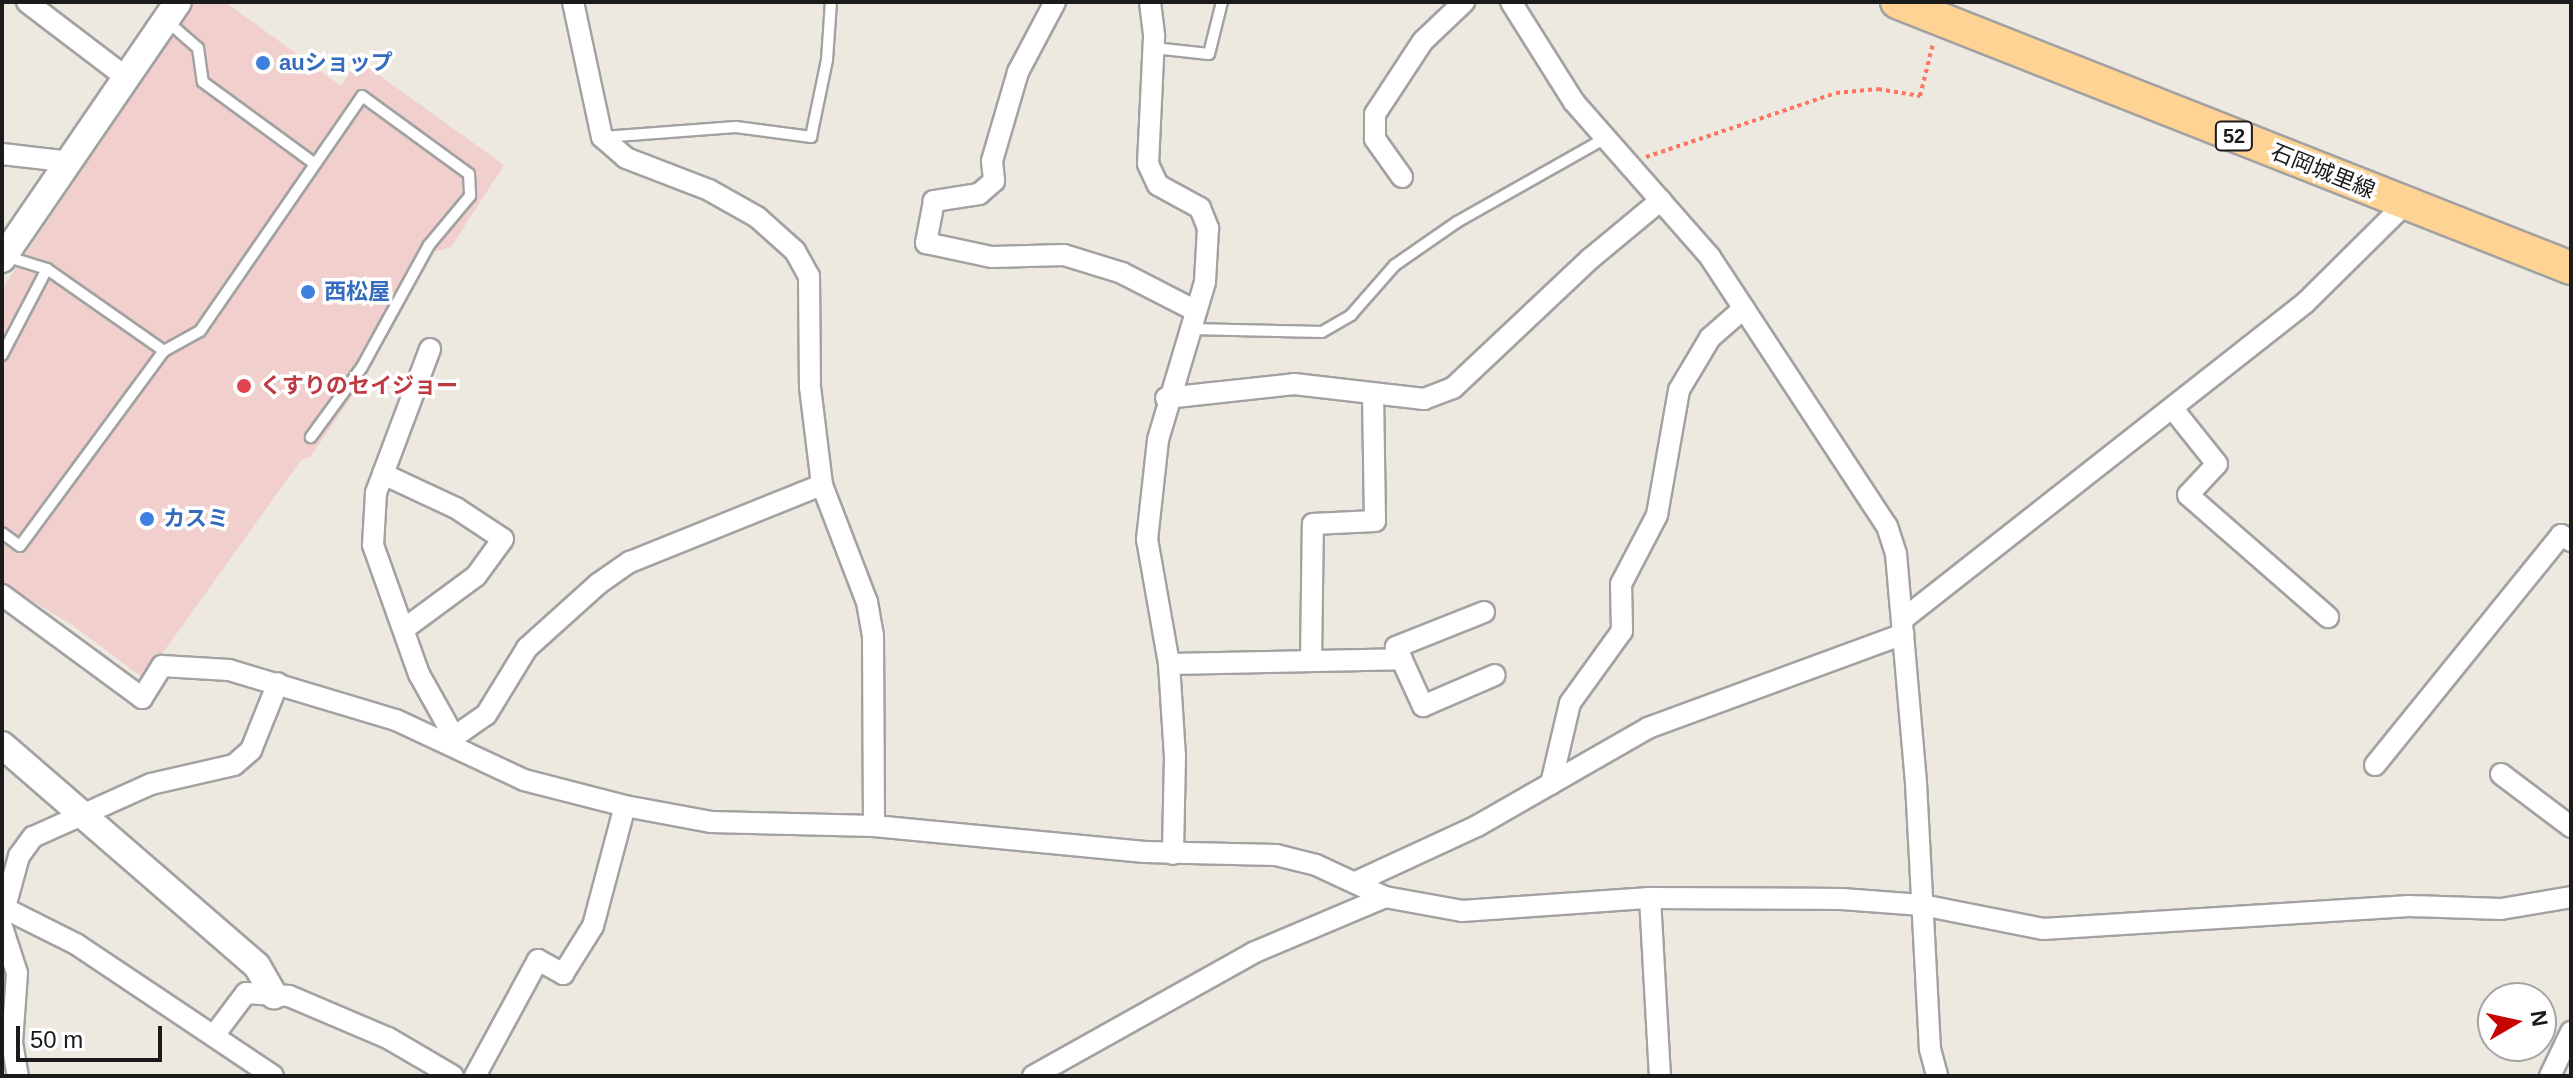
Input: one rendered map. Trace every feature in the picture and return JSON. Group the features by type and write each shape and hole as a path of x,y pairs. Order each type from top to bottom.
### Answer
{"main road":[{"name":"石岡城里線","path":"1897,2 2571,268"}],"street":[{"path":"27,2 128,79"},
{"path":"573,2 602,137 626,158 709,190 757,217 795,251 809,276 810,387 822,485 867,602 873,635 874,826"},
{"path":"1055,2 1018,72 992,161 994,181 979,194 934,201 926,243 992,257 1064,255 1122,273 1193,320"},
{"path":"1150,2 1154,48 1148,164 1158,185 1200,208 1208,228 1205,282 1166,398 1147,549 1169,664 1175,756 1173,854"},
{"path":"1402,177 1375,139 1375,114 1423,41 1464,2"},
{"path":"1511,2 1551,71 1710,257 1887,526 1896,554 1930,1049 1937,1076"},
{"path":"3,257 172,11"},
{"path":"2,154 47,155 71,162"},
{"path":"1166,398 1294,384 1424,399 1453,388 1590,259 1661,200"},
{"path":"1356,882 1477,826 1648,728 1902,627 2305,303 2405,204"},
{"path":"1551,784 1570,703 1622,631 1621,584 1657,515 1679,390 1710,338 1744,308"},
{"path":"430,349 376,493 373,545 419,674 452,740"},
{"path":"1311,660 1313,524 1375,521 1373,395"},
{"path":"2173,409 2217,464 2188,495 2328,617"},
{"path":"383,474 456,508 503,539 476,576 404,629"},
{"path":"452,740 486,715 527,648 598,584 630,562 822,485"},
{"path":"2375,765 2561,535 2571,541"},
{"path":"2,595 142,698 162,666 207,667 278,683 396,720 452,740 524,780 625,806 711,822 874,826 1173,854 1276,855 1356,882 1385,897 1462,911 1650,898 1922,905 2043,929 2409,906 2501,909 2571,897"},
{"path":"1484,612 1396,647 1423,706 1495,675"},
{"path":"1169,664 1402,659"},
{"path":"18,1076 12,1043 17,973 3,914 19,856 33,837 151,784 234,765 251,750 278,683"},
{"path":"2,745 257,966 274,996"},
{"path":"2501,774 2571,827"},
{"path":"475,1076 538,960 563,974 593,926 625,806"},
{"path":"1033,1076 1255,952 1385,897"},
{"path":"1650,898 1660,1076"},
{"path":"3,914 76,944 215,1034 273,1076"},
{"path":"215,1034 246,993 274,996 324,1009 453,1076"},
{"path":"2550,1076 2571,1032"}],"lane":[{"path":"602,137 736,127 811,137 827,60 831,2"},
{"path":"1154,48 1209,54 1222,2"},
{"path":"172,11 198,48 203,82 315,164"},
{"path":"2,533 20,546 164,351 200,331 362,96 469,174 470,196 429,245 362,367 311,437"},
{"path":"1193,320 1322,332 1351,315 1395,265 1457,222 1607,137"},
{"path":"3,257 47,269 164,351"},
{"path":"2,355 47,269"}],"path":[{"path":"1629,163 1836,93 1878,89 1920,96 1940,19"}],"shaded area":[{"path":"194,2 225,2 341,86 358,60 504,165 451,247 434,252 366,376 310,457 301,460 144,679 74,626 2,583 2,289"}],"place":[{"name":"auショップ","path":"263,63"},
{"name":"西松屋","path":"308,292"},
{"name":"くすりのセイジョー","path":"244,386"},
{"name":"カスミ","path":"147,519"}]}
